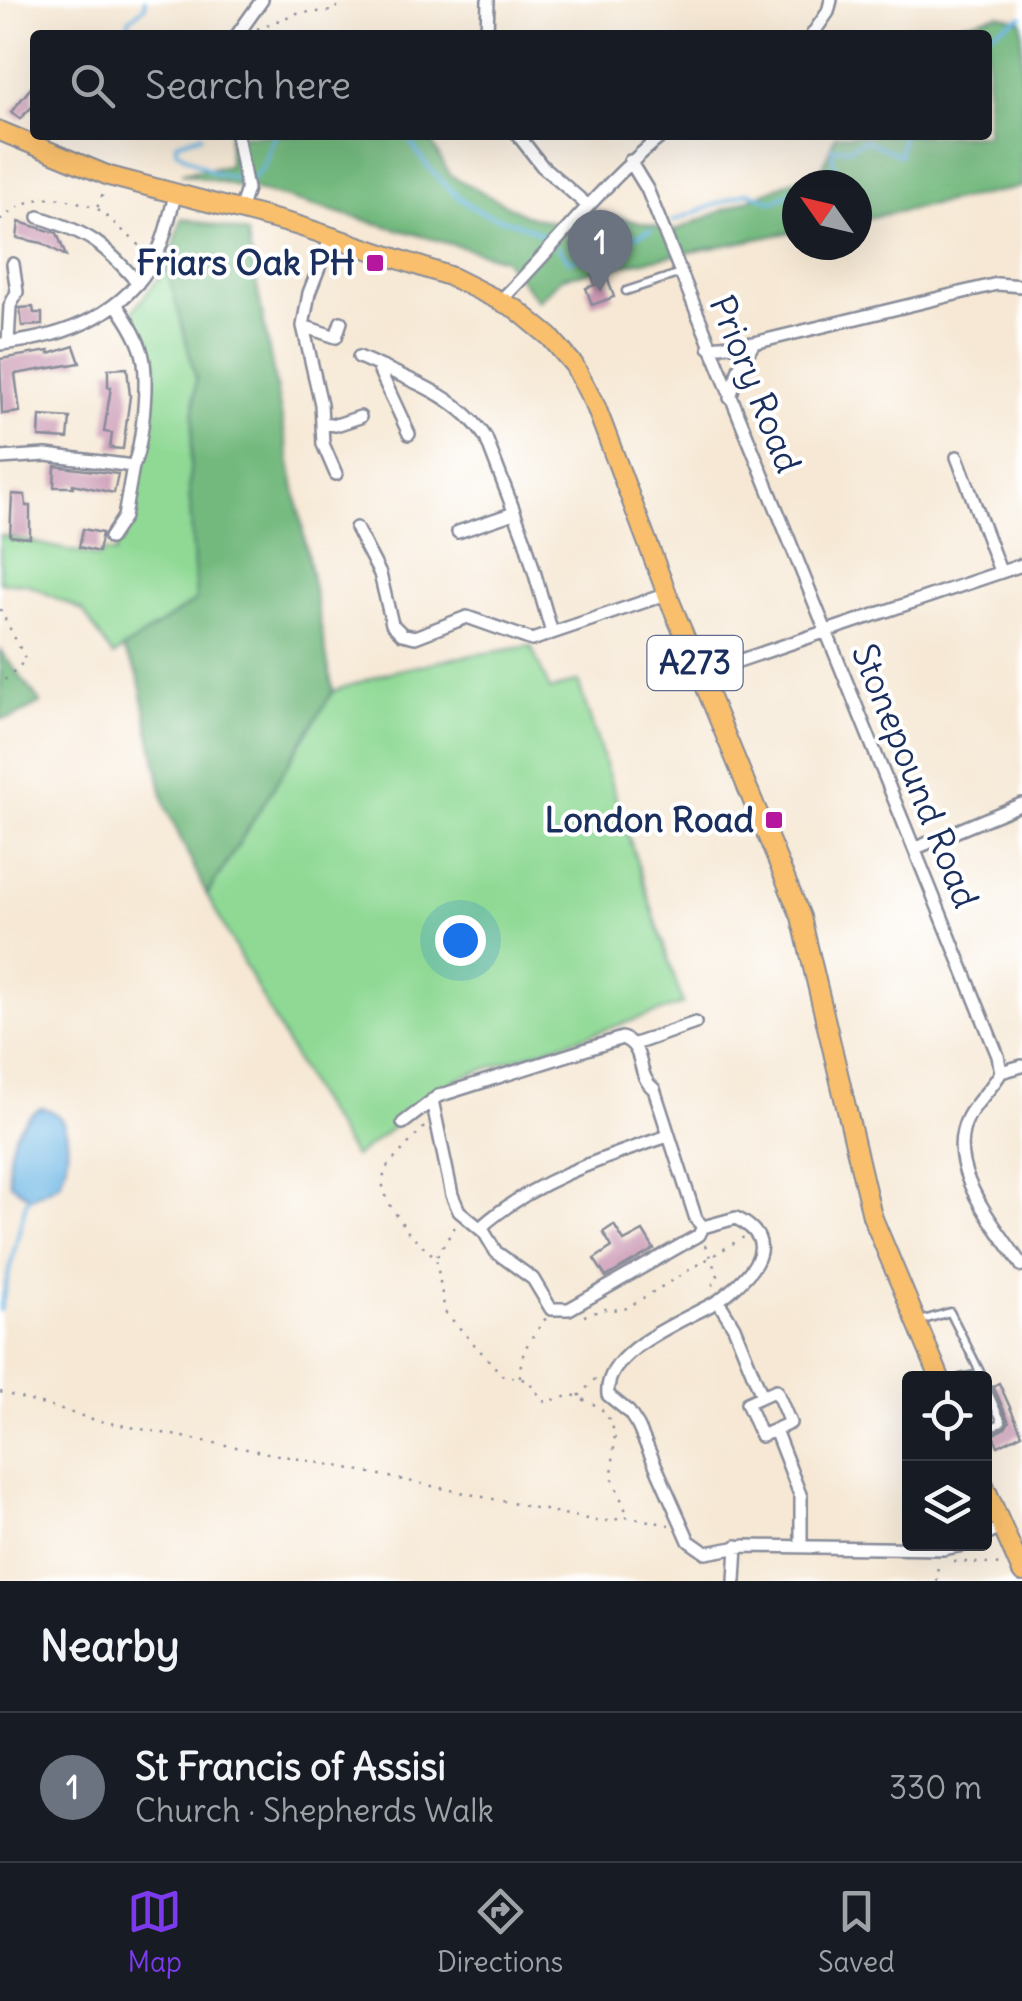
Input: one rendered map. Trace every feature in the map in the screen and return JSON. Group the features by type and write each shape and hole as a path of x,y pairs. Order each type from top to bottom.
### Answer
{"main road":[{"name":"A273","path":"0,131 109,176 332,237 452,277 500,300 550,337 574,366 596,407 667,594 802,918 872,1216 937,1371"},
{"path":"992,1505 1021,1569"}],"street":[{"path":"244,30 262,0"},
{"path":"488,0 488,30"},
{"path":"815,30 831,0"},
{"path":"238,140 245,180 240,210"},
{"path":"522,140 542,166 586,205"},
{"path":"500,300 586,205 657,140"},
{"name":"Priory Road","path":"630,161 648,190 826,630"},
{"path":"14,264 17,292 10,306 4,344 36,340 88,322 116,304 155,258 176,193"},
{"path":"39,217 94,238 138,282"},
{"path":"332,237 303,314 323,423 323,444 336,474"},
{"path":"710,346 754,344 996,284 1022,286"},
{"path":"110,538 124,517 142,412 144,361 134,333 116,304"},
{"path":"304,326 336,337 340,322"},
{"path":"730,398 738,368 754,344"},
{"path":"358,358 438,394 477,424 514,513 552,633"},
{"path":"376,366 409,434"},
{"path":"323,423 336,425 360,417"},
{"path":"0,458 46,455 133,466"},
{"path":"957,457 1000,572"},
{"path":"458,532 514,513"},
{"path":"356,528 380,574 392,624 402,634 415,636 467,617 532,640 667,594"},
{"path":"700,674 1022,564"},
{"name":"Stonepound Road","path":"826,630 916,848 1001,1072"},
{"path":"916,848 1022,804"},
{"path":"404,1123 432,1100 622,1038 635,1044 695,1024"},
{"path":"635,1044 701,1231"},
{"path":"1022,1066 1001,1072 967,1120 961,1147 968,1182 1022,1266"},
{"path":"432,1100 452,1195 462,1214 480,1228 496,1252 533,1280 554,1314 569,1309 701,1231 736,1218 753,1231 760,1248 757,1264 748,1278 714,1303 650,1335 635,1347 607,1388 608,1396 629,1412 638,1426 684,1530 696,1548 706,1553 737,1546 802,1544 902,1548"},
{"path":"480,1228 522,1196 596,1160 668,1136"},
{"path":"714,1303 734,1327 762,1396"},
{"path":"776,1390 790,1424 776,1430 761,1436 747,1403 776,1390"},
{"path":"776,1430 802,1497 802,1544"},
{"path":"992,1532 1002,1528"},
{"path":"735,1581 737,1546"}],"lane":[{"path":"626,290 681,272"},
{"path":"916,1322 950,1312 980,1371"},
{"path":"992,1399 1002,1422 992,1428"}],"path":[{"path":"253,30 298,13 335,11 340,0"},
{"path":"97,208 109,176"},
{"path":"0,220 16,207 45,197 66,198 97,208 155,258"},
{"path":"0,609 26,660 0,684"},
{"path":"436,1119 420,1130 386,1168 382,1184 388,1202 408,1232 436,1258 446,1312 503,1376 520,1378 537,1387 545,1402 573,1395 600,1407 610,1419 615,1433 612,1477 629,1518"},
{"path":"436,1258 462,1214"},
{"path":"701,1231 718,1276 707,1298 714,1303"},
{"path":"578,1319 605,1309 624,1310 753,1231"},
{"path":"520,1378 524,1346 554,1314"},
{"path":"543,1323 554,1314"},
{"path":"0,1392 99,1421 352,1468 601,1522 652,1520 684,1530"},
{"path":"937,1581 938,1551"},
{"path":"954,1561 1021,1569"}],"green space":[{"path":"999,14 1022,21 1022,187 872,217 872,170 818,170 823,168 833,140 992,140 992,30 937,30"},
{"path":"229,140 430,140 450,175 525,215 580,229 596,212 674,231 782,185 782,234 563,277 538,301 504,259 265,192 181,173 229,166"},
{"path":"182,218 247,233 333,691 207,895 165,805 138,675 123,649 196,600 189,486 196,379 167,268"},
{"path":"167,268 196,379 189,486 196,600 113,656 83,611 27,584 0,582 0,535 99,557 104,551 115,554 118,537 131,519 156,363 132,312"},
{"path":"531,646 550,690 578,681 683,1004 458,1078 354,1157 316,1098 207,895 333,691 390,672"},
{"path":"0,650 41,703 12,718 0,719"}],"water":[{"path":"41,1108 52,1111 65,1127 66,1161 60,1183 30,1198 10,1183 10,1150 17,1130"}],"building":[{"path":"30,89 30,109 20,119 11,112"},
{"path":"19,222 57,233 66,256 42,243 17,238"},
{"path":"605,271 614,297 592,305 586,288 595,285 592,276"},
{"path":"33,307 34,313 42,313 42,325 22,326 20,308"},
{"path":"74,346 80,363 15,374 20,412 2,414 0,359 49,354"},
{"path":"127,368 130,396 123,449 110,448 112,433 104,432 111,387 108,369"},
{"path":"40,416 70,418 68,439 39,437"},
{"path":"55,466 118,474 114,493 73,484 54,487"},
{"path":"12,494 25,495 26,506 30,506 30,538 10,536"},
{"path":"83,529 102,533 98,552 79,547"},
{"path":"614,1225 624,1241 643,1231 654,1249 606,1277 594,1259 612,1247 603,1232"},
{"path":"999,1383 1022,1434 998,1446 993,1435 1009,1422 993,1386"}],"waterway":[{"path":"132,30 129,20 145,6 145,0"},
{"path":"992,32 1022,16"},
{"path":"185,140 176,143 176,151 214,173 241,179"},
{"path":"250,181 263,167 273,140"},
{"path":"410,140 428,167 469,204 551,241"},
{"path":"833,170 832,148 850,148 864,140"},
{"path":"864,140 900,155 902,140"},
{"path":"673,221 748,192 774,202 782,197"},
{"path":"558,247 570,261 651,230"},
{"path":"0,1310 30,1198"}],"place":[{"name":"Friars Oak PH","path":"375,263"},
{"name":"St Francis of Assisi","path":"600,292"},
{"name":"London Road","path":"774,820"}]}
